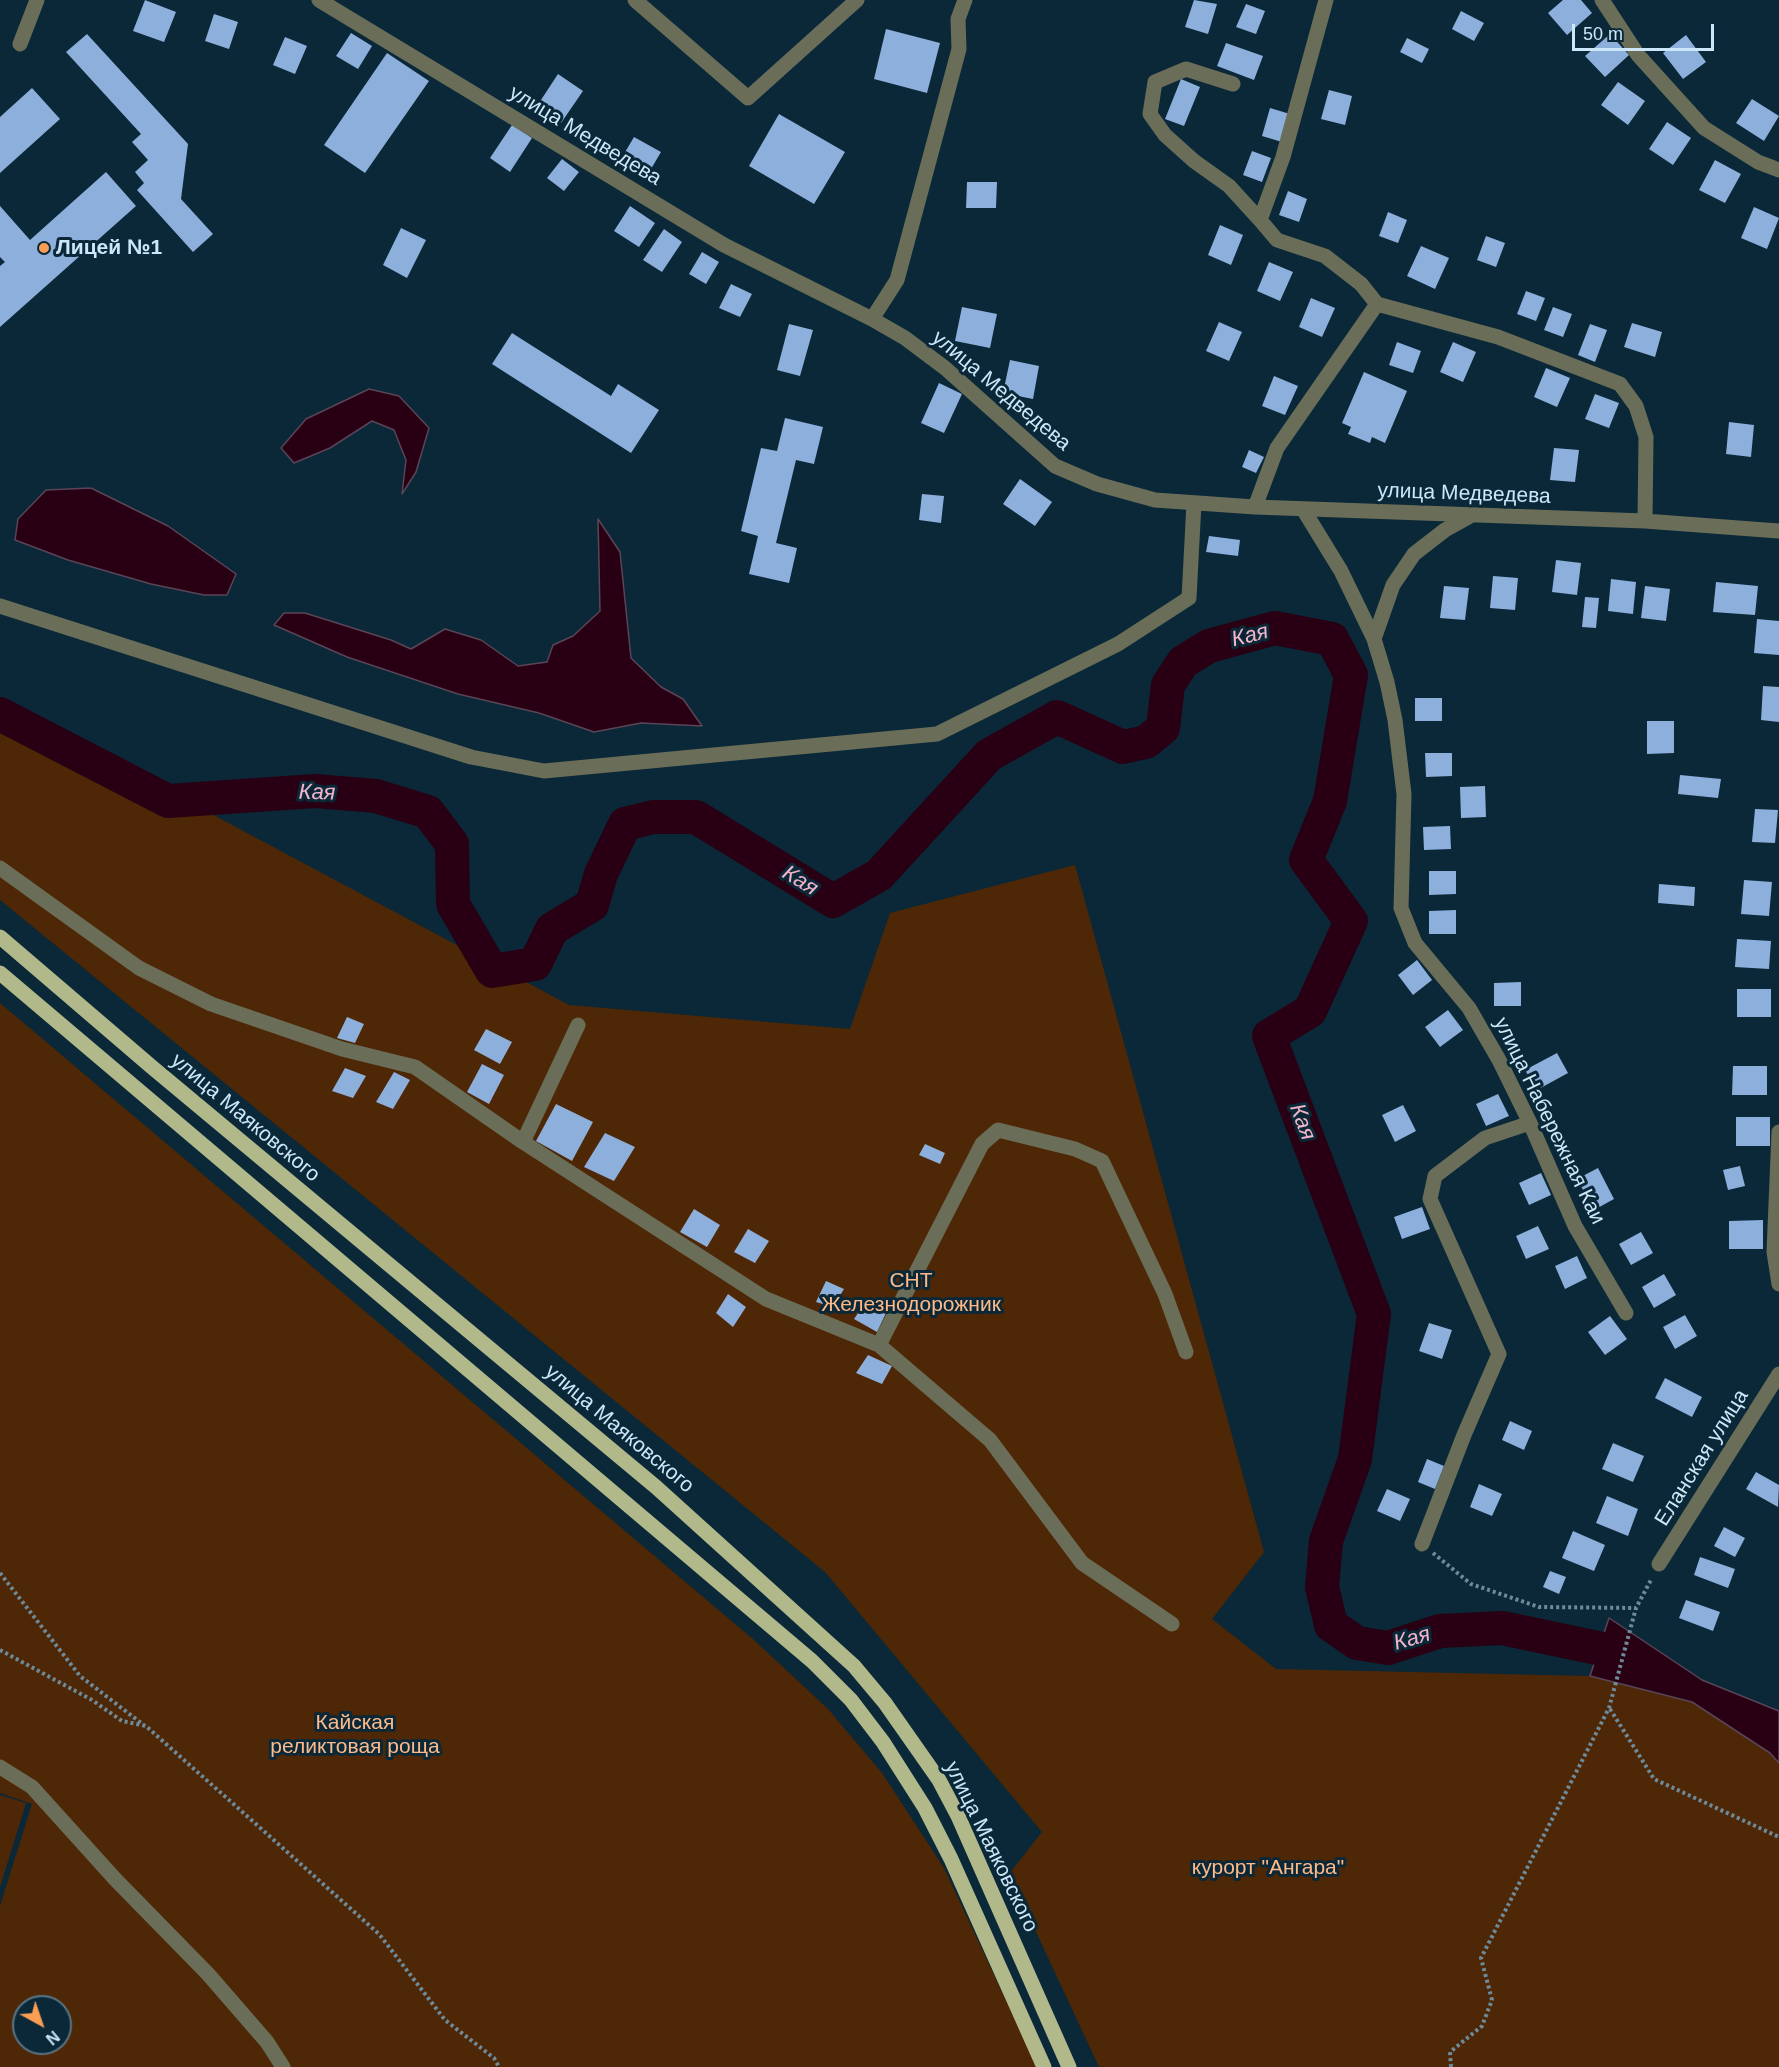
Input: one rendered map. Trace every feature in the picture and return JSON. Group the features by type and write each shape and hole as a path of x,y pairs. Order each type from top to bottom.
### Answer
{"main road":[{"name":"улица Маяковского","path":"0,937 171,1083 656,1487 854,1666 885,1703 939,1780 958,1816 1069,2067"},
{"name":"улица Маяковского","path":"0,973 812,1661 850,1700 883,1742 925,1808 951,1859 1044,2067"}],"street":[{"path":"20,44 37,0"},
{"name":"улица Медведева","path":"319,0 724,245 872,319 905,338 945,368 1055,466 1097,484 1146,497 1194,503 1645,521 1779,531"},
{"path":"635,0 748,98 857,0"},
{"path":"872,319 897,280 959,49 958,19 965,0"},
{"path":"1260,220 1283,157 1326,0"},
{"path":"1602,0 1638,55 1704,128 1758,162 1779,170"},
{"path":"1233,84 1186,69 1155,82 1150,114 1165,135 1194,161 1229,186 1277,240 1325,256 1361,284 1377,304 1498,337 1620,384 1636,406 1646,437 1645,521"},
{"path":"1255,507 1277,448 1377,304"},
{"path":"0,606 471,757 544,771 937,734 1118,644 1189,598 1194,503"},
{"name":"улица Набережная Каи","path":"1303,509 1341,571 1374,639 1395,720 1404,794 1401,908 1415,943 1469,1008 1530,1123 1575,1226 1626,1313"},
{"path":"1374,639 1393,585 1414,554 1445,530 1472,515"},
{"path":"0,868 139,968 211,1004 342,1049 415,1067 523,1142 766,1299 879,1345 990,1440 1082,1563 1172,1624"},
{"path":"523,1142 578,1025"},
{"path":"1422,1544 1464,1435 1499,1354 1430,1198 1435,1176 1485,1138 1530,1123"},
{"path":"879,1345 982,1144 998,1130 1075,1149 1102,1161 1165,1294 1186,1352"},
{"path":"1779,1132 1774,1252 1779,1284"},
{"name":"Еланская улица","path":"1659,1564 1779,1374"},
{"path":"0,1767 32,1786 115,1879 208,1974 267,2042 283,2067"}],"path":[{"path":"1422,1544 1471,1584 1539,1607 1636,1608"},
{"path":"1451,2067 1450,2052 1482,2026 1492,2000 1482,1958 1609,1708 1636,1608 1659,1564"},
{"path":"0,1573 80,1676 146,1726 380,1934 445,2020 494,2058 499,2067"},
{"path":"0,1650 92,1700 122,1721 146,1726"},
{"path":"1609,1708 1654,1779 1779,1837"}],"green space":[{"name":"СНТ Железнодорожник","path":"0,701 569,1005 850,1029 890,913 1075,865 1264,1552 1212,1619 1276,1669 1590,1676 1692,1702 1770,1753 1779,1763 1779,2067 1099,2067 1009,1874 1042,1832 825,1572 0,900"},
{"name":"Кайская реликтовая роща","path":"0,1003 754,1640 828,1709 882,1773 944,1868 1037,2067 0,2067 0,1906 32,1804 0,1793"},
{"path":"0,1795 26,1803 0,1887"}],"shaded area":[{"path":"369,389 399,396 429,428 416,472 402,494 406,460 394,430 372,421 330,448 294,463 281,448 306,419"},
{"path":"91,488 168,526 236,574 227,595 204,595 151,584 68,560 15,540 18,519 46,490"},
{"path":"598,519 620,552 631,658 661,687 683,699 702,726 641,723 594,732 539,713 458,694 347,657 274,625 284,613 305,613 391,640 411,649 445,629 481,640 518,666 547,662 553,645 573,636 600,611"},
{"path":"1609,1618 1702,1680 1779,1711 1779,1763 1770,1753 1692,1702 1590,1676"}],"building":[{"path":"145,0 176,12 164,42 133,31"},
{"path":"1194,0 1217,4 1208,34 1185,27"},
{"path":"1563,0 1581,0 1592,13 1567,35 1548,13"},
{"path":"1246,4 1265,11 1256,34 1236,27"},
{"path":"1461,11 1484,23 1474,41 1452,29"},
{"path":"214,14 238,22 229,49 205,41"},
{"path":"886,29 940,43 927,93 874,79"},
{"path":"351,33 372,46 358,69 336,56"},
{"path":"87,34 188,144 181,199 213,234 193,252 137,190 144,183 135,172 148,160 132,142 141,134 66,52"},
{"path":"1610,34 1629,55 1605,77 1585,56"},
{"path":"1686,35 1706,62 1683,79 1663,53"},
{"path":"285,37 307,46 295,74 273,65"},
{"path":"1407,38 1429,49 1422,63 1400,52"},
{"path":"1226,43 1263,56 1254,80 1217,66"},
{"path":"387,53 429,81 365,173 324,145"},
{"path":"558,74 583,91 561,123 537,106"},
{"path":"1181,79 1200,87 1184,126 1165,119"},
{"path":"1618,82 1645,101 1628,125 1601,105"},
{"path":"32,88 60,119 0,173 0,117"},
{"path":"1329,90 1352,96 1345,125 1321,119"},
{"path":"1752,99 1779,116 1764,141 1736,123"},
{"path":"1270,108 1290,114 1282,142 1262,136"},
{"path":"779,114 845,152 814,204 749,166"},
{"path":"1667,122 1691,138 1673,165 1649,149"},
{"path":"512,125 532,138 510,172 490,158"},
{"path":"634,137 661,152 648,174 621,159"},
{"path":"1252,151 1271,158 1262,182 1243,175"},
{"path":"562,159 579,172 564,191 547,178"},
{"path":"1715,160 1741,174 1725,203 1699,190"},
{"name":"Лицей №1","path":"106,172 136,206 0,327 0,266 5,262 0,257 0,206 30,240"},
{"path":"967,182 997,182 996,208 966,208"},
{"path":"1288,191 1307,199 1299,222 1279,215"},
{"path":"630,206 655,223 639,247 614,231"},
{"path":"1754,207 1779,218 1767,249 1741,238"},
{"path":"1388,212 1407,220 1398,243 1379,236"},
{"path":"1220,225 1243,235 1231,265 1208,255"},
{"path":"401,228 426,240 407,278 383,265"},
{"path":"664,229 682,242 662,272 643,260"},
{"path":"1486,236 1505,243 1496,267 1477,260"},
{"path":"1421,246 1449,258 1435,289 1407,276"},
{"path":"702,252 719,262 706,284 689,274"},
{"path":"1269,262 1293,272 1280,301 1257,291"},
{"path":"731,284 752,294 740,317 719,308"},
{"path":"1526,291 1545,298 1536,321 1517,314"},
{"path":"1311,298 1335,308 1322,337 1299,327"},
{"path":"962,307 997,314 990,348 955,341"},
{"path":"1553,307 1572,314 1563,337 1544,330"},
{"path":"1219,322 1242,332 1229,361 1206,351"},
{"path":"1632,323 1662,332 1655,357 1624,347"},
{"path":"789,324 813,330 800,376 777,370"},
{"path":"1590,324 1607,330 1595,362 1578,355"},
{"path":"512,333 611,396 618,384 659,410 631,453 492,364"},
{"path":"1397,342 1421,351 1413,373 1389,365"},
{"path":"1453,342 1476,352 1463,382 1440,372"},
{"path":"1010,360 1039,366 1033,399 1003,393"},
{"path":"1546,368 1570,378 1557,407 1534,397"},
{"path":"1364,372 1407,391 1385,443 1372,437 1370,443 1348,434 1351,427 1342,423"},
{"path":"1274,376 1298,386 1285,415 1262,406"},
{"path":"939,383 962,394 944,433 921,423"},
{"path":"1595,394 1619,403 1609,428 1585,419"},
{"path":"785,418 823,427 814,464 796,460 776,543 797,548 789,583 749,574 758,536 741,531 761,448 777,451"},
{"path":"1729,422 1754,425 1751,457 1726,454"},
{"path":"1554,448 1579,450 1575,482 1550,480"},
{"path":"1249,450 1264,457 1256,473 1242,467"},
{"path":"1020,479 1052,502 1035,526 1003,504"},
{"path":"922,494 944,496 941,523 919,520"},
{"path":"1209,536 1240,540 1238,556 1206,552"},
{"path":"1556,560 1581,563 1577,595 1552,592"},
{"path":"1493,576 1518,578 1515,610 1490,608"},
{"path":"1611,579 1636,582 1633,614 1608,611"},
{"path":"1716,582 1758,586 1755,615 1713,612"},
{"path":"1444,586 1469,588 1465,620 1440,618"},
{"path":"1645,586 1670,589 1666,621 1641,618"},
{"path":"1585,597 1599,598 1596,628 1582,627"},
{"path":"1757,619 1779,621 1779,655 1754,653"},
{"path":"1763,686 1779,687 1779,722 1761,720"},
{"path":"1415,698 1442,698 1442,721 1415,721"},
{"path":"1647,721 1674,721 1674,753 1647,754"},
{"path":"1425,753 1452,753 1452,776 1426,777"},
{"path":"1680,775 1721,779 1718,798 1678,794"},
{"path":"1485,786 1486,817 1461,818 1460,787"},
{"path":"1755,809 1778,810 1775,843 1752,842"},
{"path":"1450,826 1451,849 1424,850 1423,827"},
{"path":"1429,871 1456,871 1456,894 1429,895"},
{"path":"1744,880 1772,882 1769,916 1741,914"},
{"path":"1659,884 1695,887 1694,906 1658,903"},
{"path":"1456,910 1456,934 1429,934 1429,911"},
{"path":"1737,939 1771,941 1769,969 1735,967"},
{"path":"1417,960 1432,980 1413,995 1398,975"},
{"path":"1521,982 1521,1006 1494,1006 1494,983"},
{"path":"1737,989 1771,989 1771,1017 1737,1017"},
{"path":"1448,1010 1463,1030 1440,1047 1425,1027"},
{"path":"347,1017 364,1024 355,1043 337,1038"},
{"path":"486,1029 512,1042 500,1064 474,1050"},
{"path":"1557,1053 1568,1073 1537,1090 1525,1070"},
{"path":"482,1064 504,1075 489,1104 467,1092"},
{"path":"1733,1066 1767,1066 1767,1095 1732,1095"},
{"path":"345,1068 366,1076 353,1098 332,1091"},
{"path":"394,1072 410,1080 393,1109 376,1102"},
{"path":"1498,1094 1509,1116 1486,1126 1476,1104"},
{"path":"556,1104 593,1122 572,1161 536,1141"},
{"path":"1403,1105 1416,1131 1395,1142 1382,1115"},
{"path":"1736,1117 1770,1117 1770,1146 1736,1146"},
{"path":"605,1133 635,1147 614,1181 584,1167"},
{"path":"925,1144 945,1153 940,1164 919,1155"},
{"path":"1740,1166 1745,1186 1728,1190 1723,1170"},
{"path":"1598,1168 1614,1199 1594,1210 1577,1179"},
{"path":"1541,1173 1551,1195 1529,1205 1519,1183"},
{"path":"1422,1207 1430,1229 1402,1239 1394,1217"},
{"path":"694,1209 720,1225 707,1247 680,1232"},
{"path":"1763,1220 1763,1249 1729,1249 1729,1221"},
{"path":"1538,1226 1549,1249 1526,1259 1516,1236"},
{"path":"748,1229 769,1241 755,1263 734,1252"},
{"path":"1641,1232 1653,1253 1631,1265 1619,1244"},
{"path":"1577,1256 1587,1278 1565,1289 1555,1266"},
{"path":"1664,1274 1676,1295 1654,1308 1642,1287"},
{"path":"826,1281 844,1289 833,1307 816,1302"},
{"path":"728,1294 746,1307 733,1327 716,1313"},
{"path":"866,1301 887,1311 877,1332 854,1319"},
{"path":"1685,1315 1697,1336 1675,1349 1663,1327"},
{"path":"1610,1316 1627,1339 1605,1355 1588,1332"},
{"path":"1429,1323 1452,1330 1442,1359 1419,1351"},
{"path":"868,1355 892,1366 882,1384 856,1373"},
{"path":"1665,1378 1702,1397 1692,1417 1655,1398"},
{"path":"1510,1421 1532,1431 1524,1450 1502,1440"},
{"path":"1613,1443 1644,1456 1633,1482 1602,1469"},
{"path":"1427,1459 1444,1466 1435,1489 1418,1482"},
{"path":"1756,1472 1779,1485 1778,1507 1746,1489"},
{"path":"1479,1484 1502,1494 1492,1516 1470,1507"},
{"path":"1387,1489 1410,1499 1400,1521 1377,1511"},
{"path":"1607,1496 1638,1509 1628,1536 1596,1523"},
{"path":"1724,1527 1745,1538 1735,1557 1714,1546"},
{"path":"1573,1531 1605,1545 1594,1571 1562,1558"},
{"path":"1700,1557 1735,1569 1728,1588 1694,1575"},
{"path":"1550,1571 1566,1577 1559,1594 1543,1587"},
{"path":"1686,1600 1720,1612 1713,1631 1679,1618"}],"waterway":[{"name":"Кая","path":"0,714 168,801 315,791 376,796 428,812 452,844 453,904 492,971 535,964 552,929 592,905 601,874 625,824 653,817 696,817 833,901 879,875 989,755 1057,717 1123,747 1146,742 1163,728 1168,685 1183,662 1209,646 1275,628 1332,639 1351,675 1330,801 1306,860 1351,921 1310,1011 1269,1036 1374,1314 1355,1459 1326,1541 1322,1587 1331,1625 1357,1643 1388,1648 1440,1631 1502,1628 1607,1650 1641,1667"}],"place":[{"name":"Лицей №1","path":"44,248"}],"park label":[{"name":"курорт \"Ангара\"","path":"1268,1868"}]}
